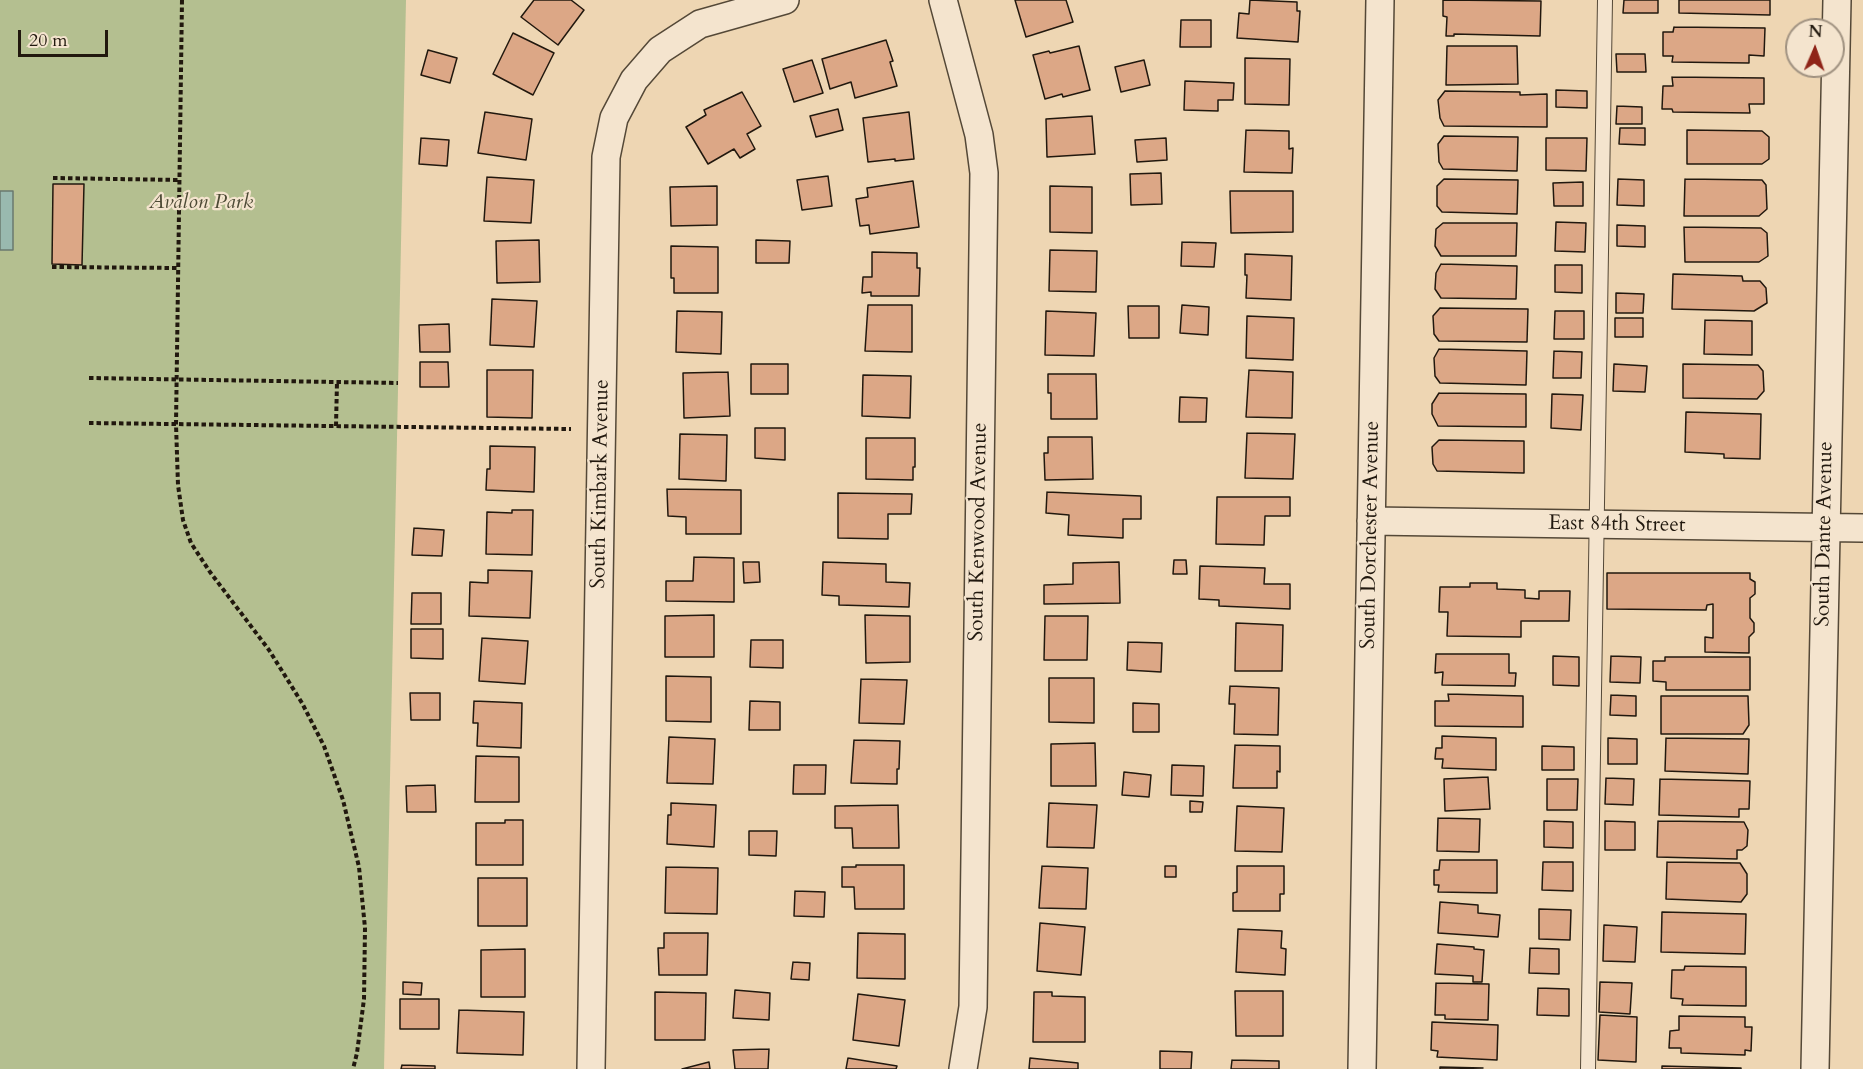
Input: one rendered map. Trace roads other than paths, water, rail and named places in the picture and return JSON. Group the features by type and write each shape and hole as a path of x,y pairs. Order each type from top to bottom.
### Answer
{"street":[{"name":"South Kimbark Avenue","path":"591,1069 606,157 614,118 634,80 660,50 700,24 785,0"},
{"name":"South Kenwood Avenue","path":"944,0 979,135 984,173 973,1007 963,1069"},
{"name":"South Dorchester Avenue","path":"1362,1069 1380,0"},
{"name":"South Dante Avenue","path":"1815,1069 1837,0"},
{"name":"East 84th Street","path":"1371,521 1863,528"}],"lane":[{"path":"1588,1069 1605,0"}],"water":[{"path":"0,191 13,191 13,250 0,250"}],"park label":[{"name":"Avalon Park","path":"201,203"}]}
